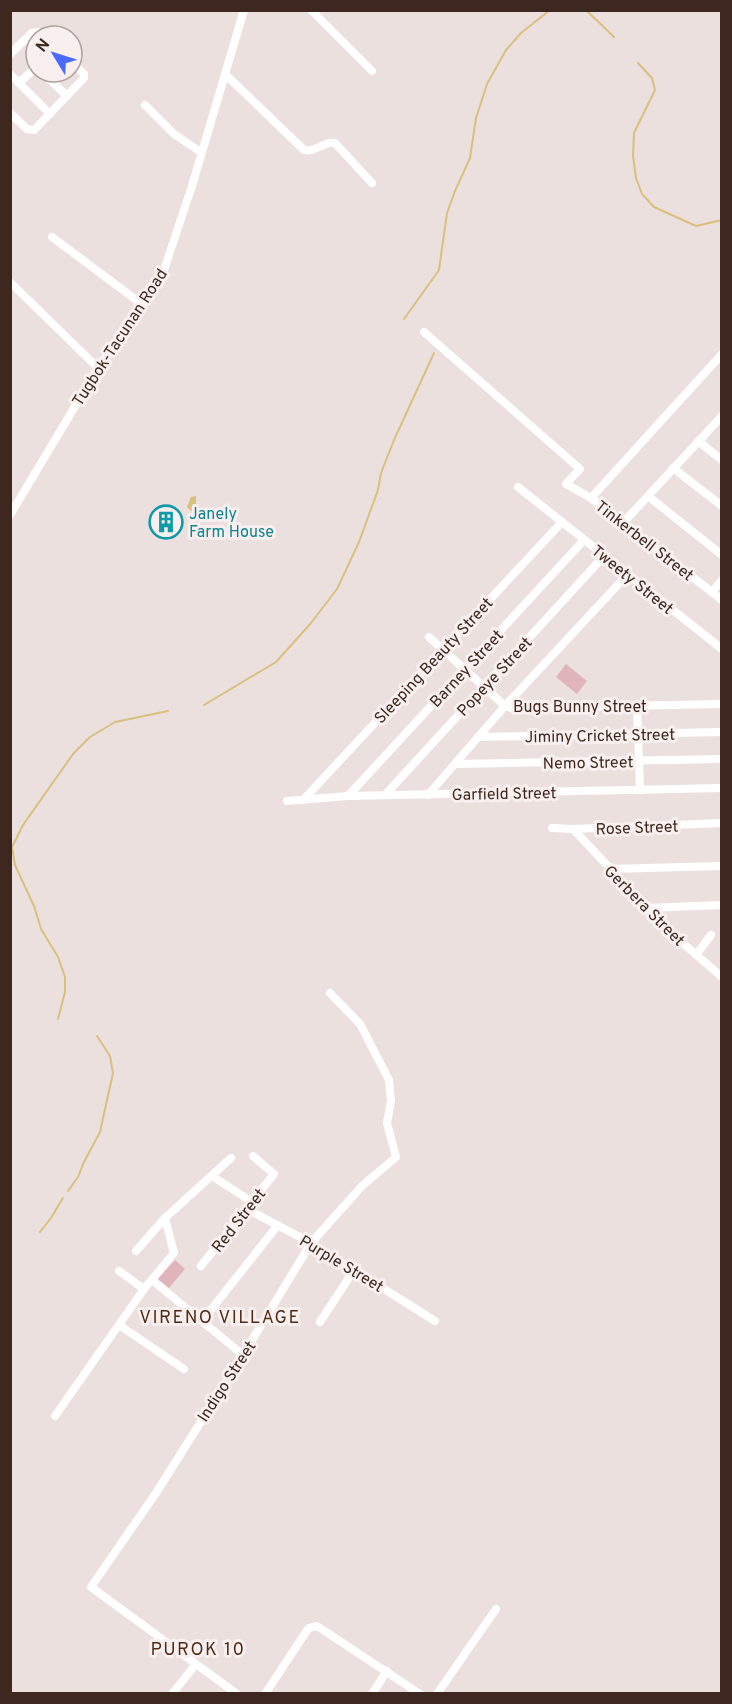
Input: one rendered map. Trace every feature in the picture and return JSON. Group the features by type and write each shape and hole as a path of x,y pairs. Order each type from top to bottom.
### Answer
{"street":[{"name":"Tugbok-Tacunan Road","path":"10,514 98,368 158,282 169,258 244,10"},
{"path":"311,10 372,71"},
{"path":"10,54 24,44"},
{"path":"10,74 50,114"},
{"path":"225,74 304,150 312,150 326,143 335,143 372,183"},
{"path":"20,83 24,79"},
{"path":"54,84 67,96"},
{"path":"10,112 32,131 77,84"},
{"path":"146,105 174,134 202,153"},
{"path":"52,237 143,305"},
{"path":"10,282 98,368"},
{"name":"Tinkerbell Street","path":"424,332 580,469 566,484 591,498 722,600"},
{"path":"591,498 720,358"},
{"path":"623,523 722,416"},
{"path":"698,441 722,460"},
{"path":"674,468 722,507"},
{"name":"Tweety Street","path":"518,487 722,649"},
{"path":"648,496 722,555"},
{"name":"Sleeping Beauty Street","path":"304,798 562,522"},
{"name":"Barney Street","path":"348,796 584,540"},
{"name":"Popeye Street","path":"385,795 604,556"},
{"name":"Popeye Street","path":"428,795 505,706 627,574"},
{"path":"712,592 722,580"},
{"name":"Bugs Bunny Street","path":"429,637 505,706 519,709 722,705"},
{"path":"637,706 640,790"},
{"name":"Jiminy Cricket Street","path":"478,737 722,732"},
{"name":"Nemo Street","path":"455,764 722,759"},
{"name":"Garfield Street","path":"287,801 348,796 722,788"},
{"name":"Rose Street","path":"552,828 722,824"},
{"name":"Gerbera Street","path":"573,829 647,908 722,977"},
{"path":"609,869 722,866"},
{"path":"647,908 722,905"},
{"path":"696,955 711,935"},
{"name":"Indigo Street","path":"196,1664 91,1587 150,1501 311,1243 362,1186 396,1157 387,1123 391,1101 389,1080 360,1024 330,993"},
{"name":"Red Street","path":"201,1266 274,1174 253,1156"},
{"path":"136,1251 165,1218 231,1158"},
{"name":"Purple Street","path":"212,1176 278,1225 311,1243 435,1321"},
{"path":"55,1416 144,1289 174,1253 165,1218"},
{"path":"202,1321 278,1225"},
{"path":"320,1322 354,1270"},
{"path":"119,1271 144,1289"},
{"path":"152,1280 243,1355"},
{"path":"119,1325 184,1369"},
{"path":"436,1694 496,1609"},
{"path":"279,1694 267,1690 306,1632 313,1626 322,1628 420,1694"},
{"path":"171,1694 196,1664 237,1694"},
{"path":"372,1694 387,1671"}],"shaded area":[{"path":"196,496 196,504 202,509 200,514 187,507 191,497"},
{"path":"566,664 587,681 577,694 556,677"},
{"path":"175,1260 185,1269 169,1288 158,1279"}],"waterway":[{"path":"404,319 439,270 447,213 470,158 476,118 487,84 506,50 521,33 550,10"},
{"path":"586,10 614,37"},
{"path":"638,63 652,78 655,90 634,133 633,156 636,178 642,194 654,207 696,226 722,220"},
{"path":"204,705 276,662 311,623 337,589 359,542 394,440 434,353"},
{"path":"58,1019 65,992 65,977 58,957 41,929 34,906 15,865 12,847 23,825 73,754 90,737 115,722 168,711"},
{"path":"68,1191 78,1177 100,1132 113,1073 110,1056 97,1036"},
{"path":"40,1232 63,1198"}],"place":[{"name":"Janely Farm House","path":"166,522"}],"district":[{"name":"VIRENO VILLAGE","path":"220,1317"},
{"name":"PUROK 10","path":"198,1649"}]}
